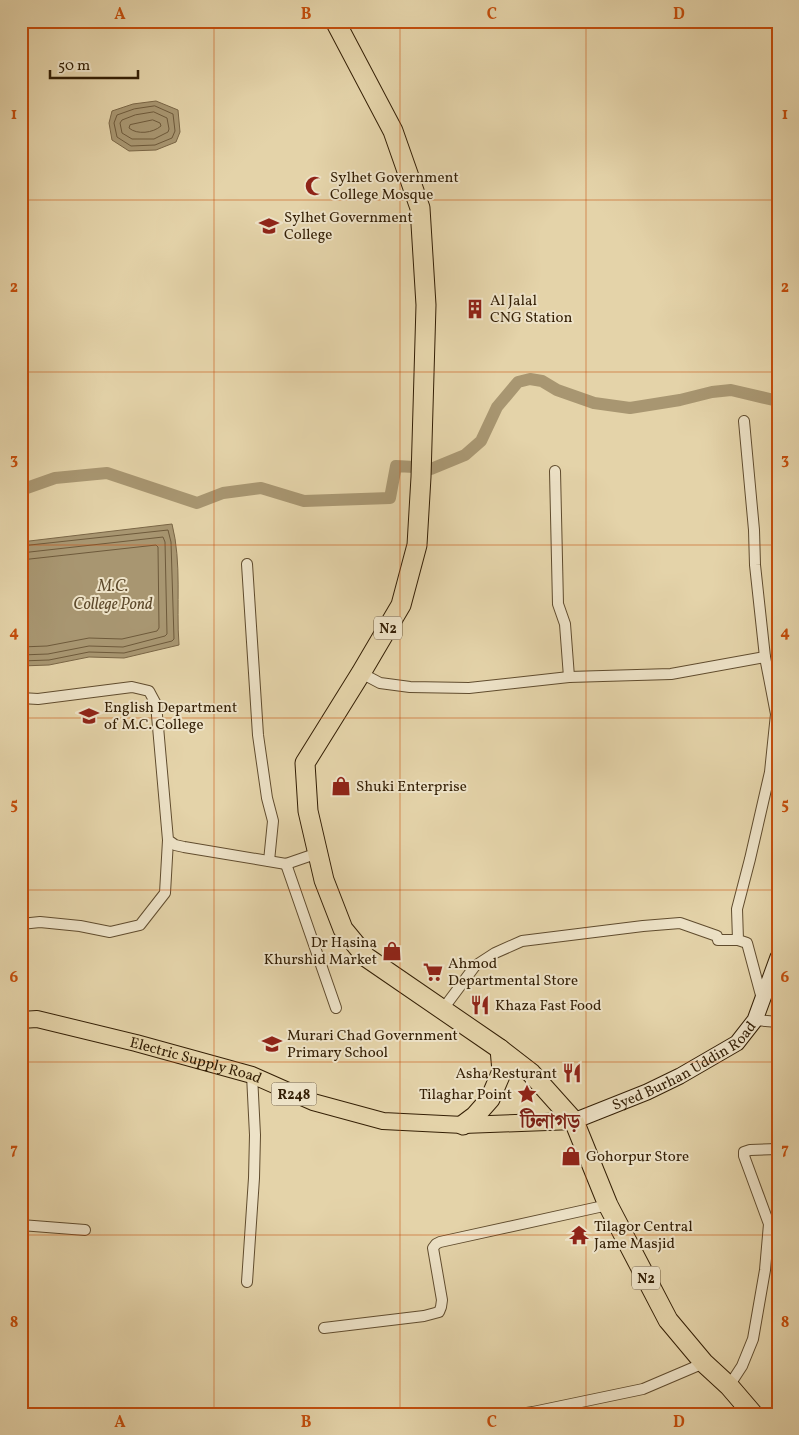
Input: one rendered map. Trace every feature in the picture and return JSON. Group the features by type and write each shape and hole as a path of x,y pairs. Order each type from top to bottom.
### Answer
{"highway":[{"name":"N2","path":"335,21 393,131 420,208 426,304 417,544 401,604 305,763 308,811 324,880 343,929 366,957 500,1048 531,1073 574,1121 608,1205 668,1320 704,1363 729,1386 753,1414"},
{"path":"463,1125 475,1116 490,1099 502,1071 500,1048"}],"main road":[{"name":"Electric Supply Road","path":"21,1020 37,1020 127,1041 252,1075 313,1102 383,1121 463,1125 574,1121"}],"street":[{"path":"738,940 737,909 770,772 776,714 765,657 755,565 754,530 744,421"},
{"path":"555,471 558,604 565,624 569,677"},
{"path":"247,564 258,735 267,798 273,820 269,861"},
{"path":"361,673 380,683 410,687 469,688 569,677 671,674 765,657"},
{"path":"21,698 38,699 132,687 149,691 156,704 168,840 165,893 140,925 110,932 80,926 40,922 21,924"},
{"path":"168,840 184,848 286,864 318,853"},
{"path":"286,864 336,1008"},
{"path":"444,1009 475,966 495,953 522,941 643,926 680,924 717,936 718,940 738,940 747,943 762,1000"},
{"name":"Syed Burhan Uddin Road","path":"574,1121 647,1092 680,1076 737,1043 755,1020 778,957"},
{"path":"755,1020 778,1022"},
{"path":"247,1282 254,1178 255,1135 252,1075"},
{"path":"729,1386 742,1366 753,1339 773,1224 744,1152 778,1149"},
{"path":"324,1328 424,1316 439,1312 442,1307 442,1300 433,1248 440,1242 608,1205"},
{"path":"21,1225 85,1230"},
{"path":"521,1414 643,1389 704,1363"}],"water":[{"path":"156,101 178,110 180,132 176,142 156,150 129,151 112,140 109,123 112,111 133,104"},
{"name":"M.C. College Pond","path":"172,524 178,569 179,645 124,658 89,657 49,665 21,666 21,542"}],"waterway":[{"path":"431,469 465,455 481,441 497,407 518,382 530,379 542,381 557,390 594,403 630,408 731,390 778,401"},
{"path":"21,490 55,478 107,473 197,503 223,493 261,488 304,501 390,498 396,466 414,467"}],"place":[{"name":"Sylhet Government College Mosque","path":"315,186"},
{"name":"Sylhet Government College","path":"269,226"},
{"name":"Al Jalal CNG Station","path":"475,309"},
{"name":"English Department of M.C. College","path":"89,716"},
{"name":"Shuki Enterprise","path":"341,786"},
{"name":"Dr Hasina Khurshid Market","path":"392,951"},
{"name":"Ahmod Departmental Store","path":"433,972"},
{"name":"Khaza Fast Food","path":"480,1005"},
{"name":"Murari Chad Government Primary School","path":"272,1044"},
{"name":"Asha Resturant","path":"572,1073"},
{"name":"Tilaghar Point","path":"527,1094"},
{"name":"Gohorpur Store","path":"571,1156"},
{"name":"Tilagor Central Jame Masjid","path":"579,1235"}],"district":[{"name":"টিলাগড়","path":"550,1121"}]}
